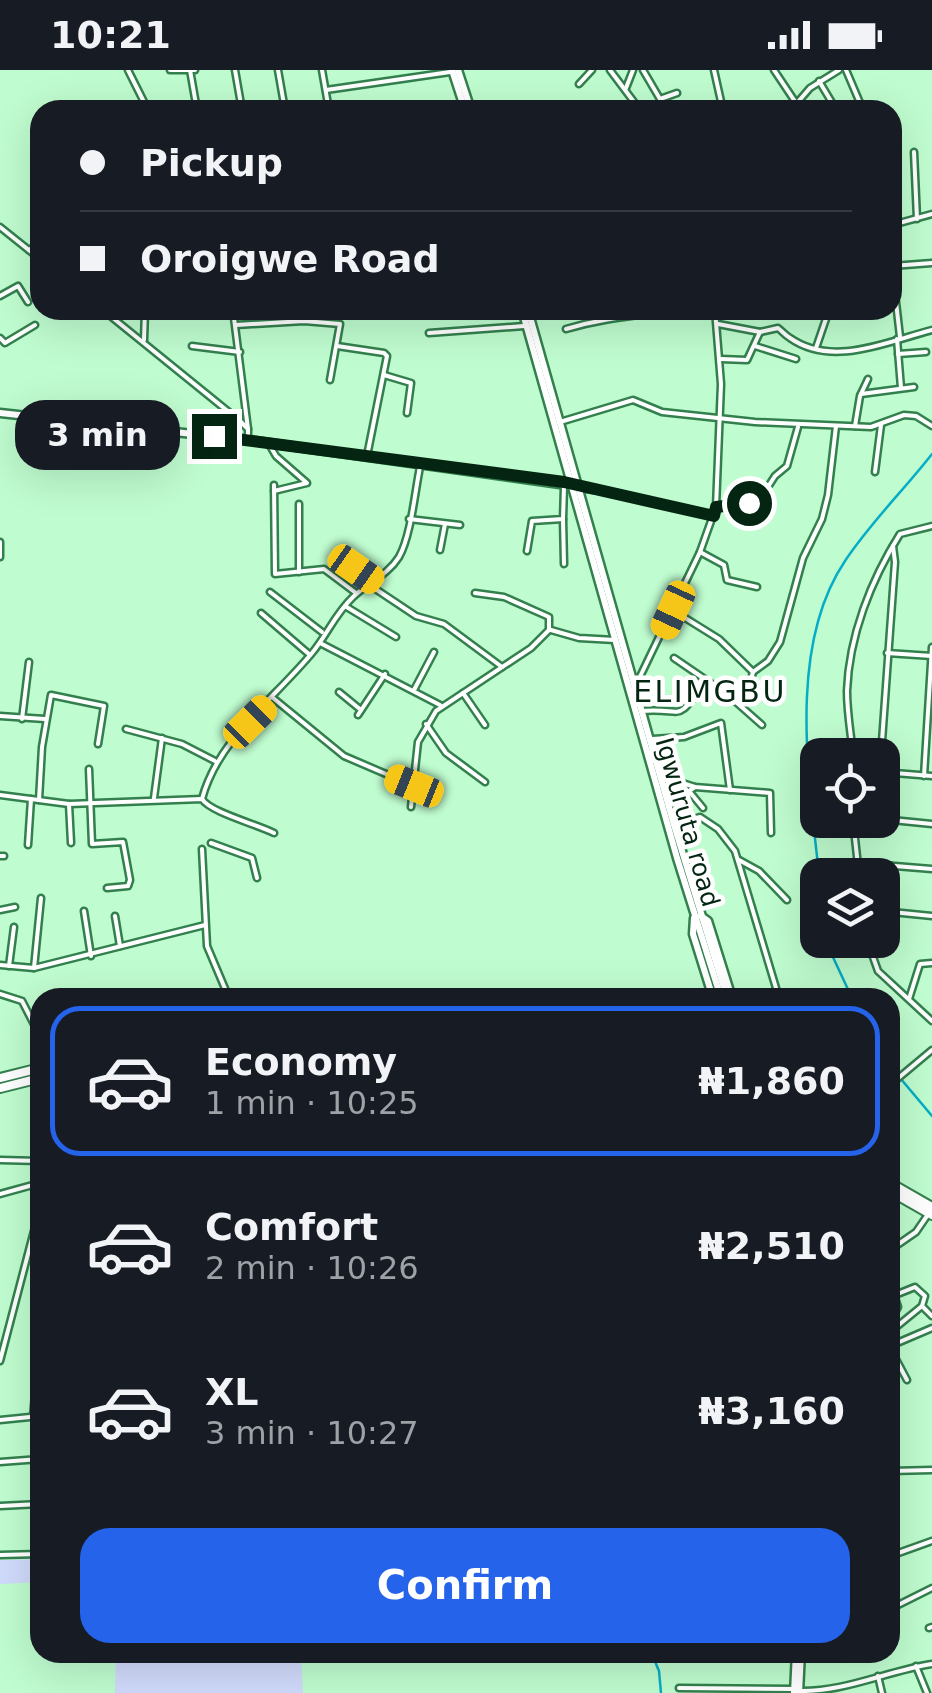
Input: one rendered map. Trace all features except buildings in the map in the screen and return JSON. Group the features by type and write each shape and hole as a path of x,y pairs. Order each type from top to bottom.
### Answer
{"main road":[{"path":"454,70 464,100"},
{"name":"Igwuruta road","path":"526,320 615,640 697,916 722,988"},
{"name":"Igwuruta road","path":"528,320 560,422 571,485 634,687 697,916"},
{"path":"0,413 268,442 571,485"},
{"path":"697,916 693,934 710,988"},
{"path":"0,1078 30,1070"},
{"path":"0,1088 30,1080"},
{"path":"900,1193 931,1212"},
{"path":"797,1692 798,1663"}],"street":[{"path":"128,70 143,100"},
{"path":"170,70 192,70 196,100"},
{"path":"234,70 240,100"},
{"path":"278,70 283,100"},
{"path":"322,70 328,100"},
{"path":"402,70 404,78"},
{"path":"326,90 454,70"},
{"path":"579,84 592,70"},
{"path":"610,70 634,100"},
{"path":"626,88 633,70"},
{"path":"643,70 660,100 677,93"},
{"path":"714,70 721,100"},
{"path":"774,70 793,100"},
{"path":"800,100 819,81 843,70 858,100"},
{"path":"819,81 830,100"},
{"path":"914,152 918,219"},
{"path":"902,223 932,214"},
{"path":"0,227 29,250"},
{"path":"902,265 932,263"},
{"path":"0,296 18,286 28,302"},
{"path":"116,320 248,429"},
{"path":"144,342 145,320"},
{"path":"235,320 248,440"},
{"path":"236,326 304,320 340,324 330,380"},
{"path":"566,329 596,320"},
{"path":"634,687 714,516 721,359 717,320"},
{"path":"816,348 826,320"},
{"path":"897,320 901,388"},
{"path":"0,338 5,344 36,324"},
{"path":"718,324 760,332 778,328 789,338 816,348 848,351 932,330"},
{"path":"429,333 526,326"},
{"path":"721,359 747,360 760,332"},
{"path":"192,346 240,352"},
{"path":"337,346 387,356 367,456"},
{"path":"755,346 796,359"},
{"path":"898,354 926,352"},
{"path":"384,375 411,383 407,413"},
{"path":"854,426 868,379"},
{"path":"861,394 914,387"},
{"path":"560,422 632,400 662,412 798,425 880,425 904,415 916,416 932,426"},
{"path":"728,695 749,687 752,672 768,661 780,642 802,558 822,518 828,495 836,424"},
{"path":"716,507 738,506 762,496 787,466 798,425"},
{"path":"875,472 880,425"},
{"path":"268,442 276,456 308,483 274,488 275,574 324,569 356,593"},
{"path":"274,833 250,820 206,806 202,799 215,762 310,655 356,593 373,584 398,558 421,464"},
{"path":"564,564 563,520 571,485 714,516"},
{"path":"299,504 299,572"},
{"path":"409,519 460,526"},
{"path":"527,550 532,521 563,520"},
{"path":"440,550 445,524"},
{"path":"852,738 847,694 853,649 872,584 900,534 932,526"},
{"path":"0,542 0,557"},
{"path":"883,738 893,546"},
{"path":"700,552 724,565 728,580 757,587"},
{"path":"338,556 416,616 444,624 502,667"},
{"path":"887,557 895,559"},
{"path":"270,592 323,633"},
{"path":"410,807 418,742 426,724 441,706 531,648 548,630 549,617 504,597 475,593"},
{"path":"345,606 396,637"},
{"path":"673,610 719,638 752,672"},
{"path":"261,613 310,655"},
{"path":"548,630 579,638 615,640"},
{"path":"320,643 441,706"},
{"path":"924,776 932,647"},
{"path":"414,690 434,652"},
{"path":"887,652 932,656"},
{"path":"674,658 728,695 762,725"},
{"path":"22,719 29,662"},
{"path":"340,692 360,712 385,674"},
{"path":"641,711 682,712 707,681"},
{"path":"463,692 485,726"},
{"path":"39,800 46,719 53,694 104,706 98,744"},
{"path":"273,698 353,761 414,786 430,798"},
{"path":"0,716 46,719"},
{"path":"649,740 684,737 722,723 730,790"},
{"path":"426,724 446,753 485,782"},
{"path":"126,729 162,738 215,762"},
{"path":"154,800 162,738"},
{"path":"89,769 92,844 124,844 130,880 128,886 107,888"},
{"path":"900,774 932,776"},
{"path":"660,776 695,786 770,793 771,833"},
{"path":"695,786 689,791 703,808"},
{"path":"0,796 69,804 202,799"},
{"path":"28,845 31,798"},
{"path":"69,804 71,843"},
{"path":"690,820 700,817 718,828 730,842 739,860 776,988"},
{"path":"900,821 932,824"},
{"path":"211,843 252,858 257,878"},
{"path":"202,849 209,954 224,988"},
{"path":"739,860 759,871 787,900"},
{"path":"900,867 932,870"},
{"path":"34,968 41,898"},
{"path":"0,910 15,907"},
{"path":"84,911 91,956"},
{"path":"900,913 932,916"},
{"path":"114,916 120,948"},
{"path":"0,965 34,968 205,926"},
{"path":"9,966 14,928"},
{"path":"873,958 876,969 896,988"},
{"path":"909,1000 920,964 932,962"},
{"path":"900,992 932,1021"},
{"path":"0,994 22,1001 30,1017"},
{"path":"900,1077 932,1050"},
{"path":"0,1160 30,1161"},
{"path":"0,1194 30,1186"},
{"path":"900,1243 916,1232 931,1212"},
{"path":"0,1360 30,1246"},
{"path":"900,1292 913,1286 924,1296 922,1306 900,1324"},
{"path":"922,1306 932,1316"},
{"path":"900,1342 932,1328"},
{"path":"900,1366 907,1380"},
{"path":"0,1420 30,1417"},
{"path":"0,1462 30,1460"},
{"path":"900,1471 932,1470"},
{"path":"0,1506 30,1504"},
{"path":"900,1552 932,1541"},
{"path":"0,1555 30,1554"},
{"path":"900,1604 932,1588"},
{"path":"679,1688 844,1690 878,1676 932,1664"},
{"path":"916,1666 927,1693"},
{"path":"878,1676 882,1693"}],"shaded area":[{"path":"30,1559 30,1582 0,1584 0,1560"},
{"path":"116,1663 302,1663 303,1693 115,1693"}],"waterway":[{"path":"817,858 806,714 815,633 827,595 845,561 932,454"},
{"path":"833,958 847,988"},
{"path":"900,1078 932,1116"},
{"path":"656,1663 661,1693"}],"district":[{"name":"ELIMGBU","path":"710,692"}],"route":[{"path":"214,436 564,482 714,516 716,507 749,503"}]}
